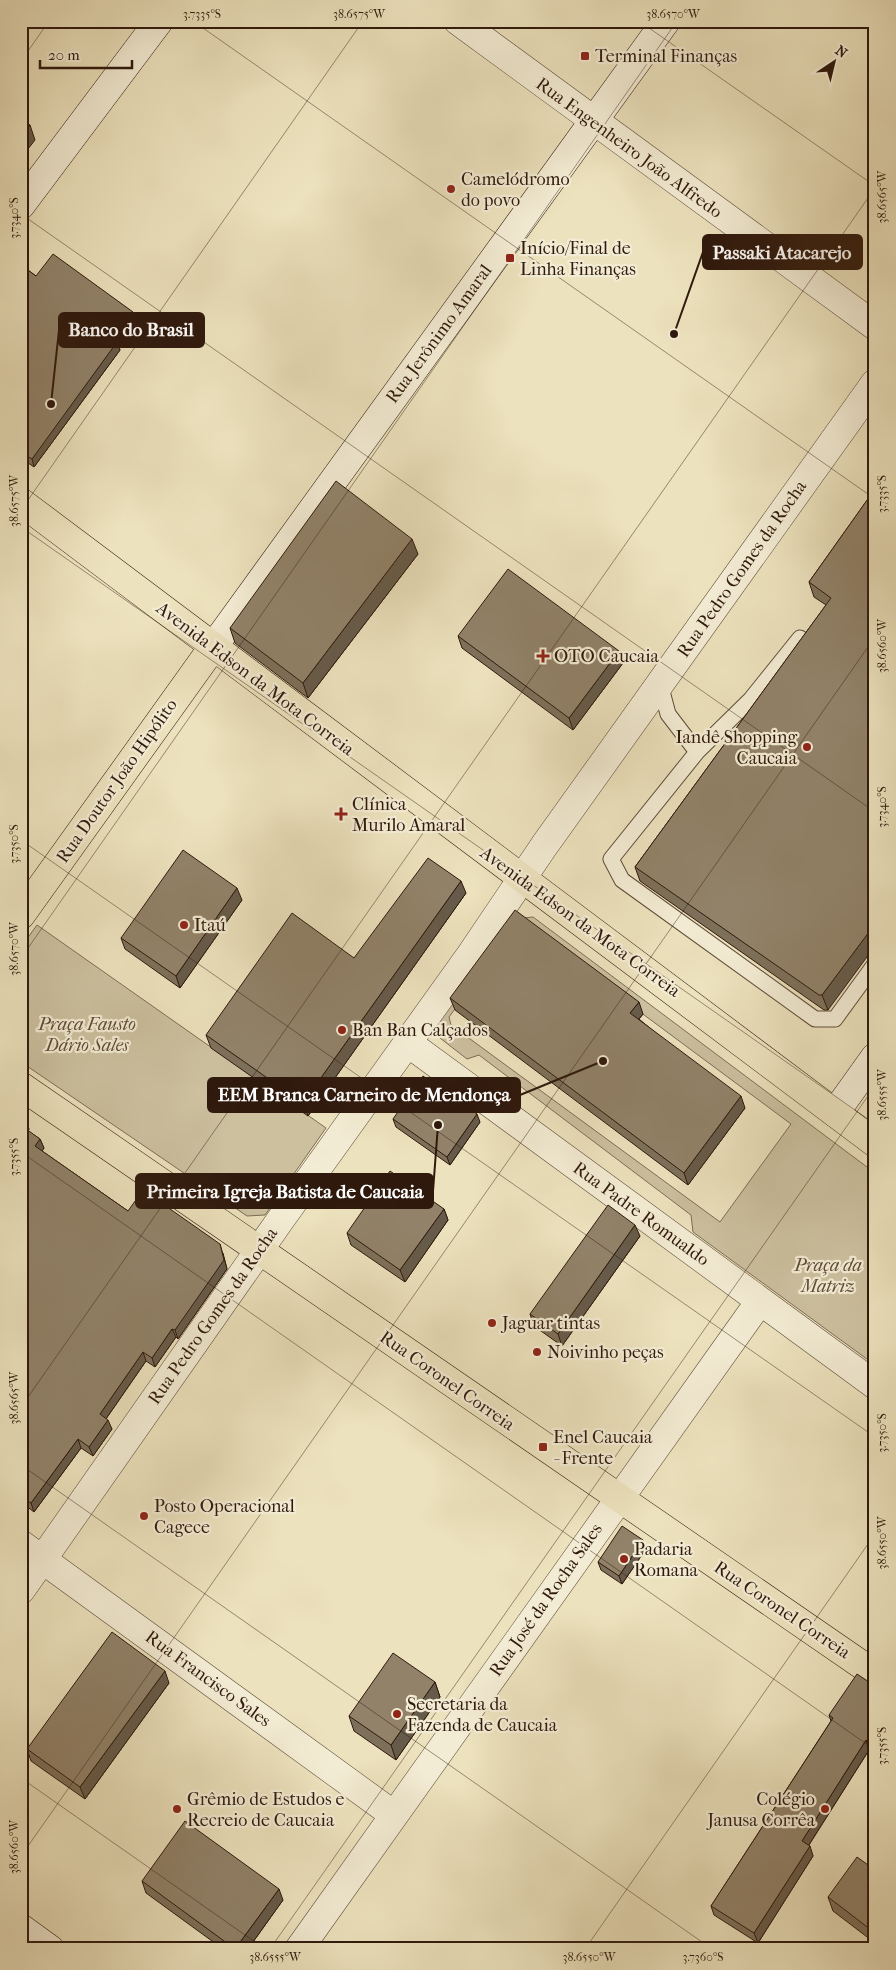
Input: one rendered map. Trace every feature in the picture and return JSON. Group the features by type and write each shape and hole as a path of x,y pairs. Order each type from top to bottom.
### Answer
{"main road":[{"name":"Avenida Edson da Mota Correia","path":"21,502 875,1143"},
{"name":"Rua Doutor João Hipólito","path":"21,915 213,647"},
{"name":"Rua Coronel Correia","path":"21,1086 875,1674"}],"street":[{"path":"21,205 159,21"},
{"name":"Rua Engenheiro João Alfredo","path":"458,21 593,122 875,326"},
{"name":"Rua Jerônimo Amaral","path":"213,647 666,21"},
{"name":"Rua Pedro Gomes da Rocha","path":"21,1590 32,1552 260,1252 521,879 875,383"},
{"name":"Rua Padre Romualdo","path":"408,1042 875,1385"},
{"path":"835,1113 875,1057"},
{"name":"Rua José da Rocha Sales","path":"299,1949 760,1301"},
{"name":"Rua Francisco Sales","path":"32,1552 394,1815"},
{"path":"21,1928 50,1949"}],"lane":[{"path":"800,638 751,699 697,752 611,859 622,880 815,1019 835,1019 875,964"},
{"path":"660,684 668,714 697,752"}],"green space":[{"name":"Praça da Matriz","path":"533,917 875,1173 875,1365 693,1232 691,1215 479,1055 467,1059 440,1038 441,1016 513,919","holes":["517,926 597,980 791,1124 720,1222 451,1025 449,1017"]},
{"name":"Praça Fausto Dário Sales","path":"37,925 326,1128 265,1215 247,1216 21,1062 21,947"}],"building":[{"path":"21,118 30,125 21,137"},
{"path":"53,254 133,312 113,338 117,342 32,459 21,452 21,265 36,276"},
{"path":"336,481 412,539 303,683 230,628"},
{"name":"Iandê Shopping Caucaia","path":"875,489 875,924 822,995 819,995 635,867 831,598 809,582"},
{"name":"OTO Caucaia","path":"508,569 619,651 569,718 458,636"},
{"name":"Itaú","path":"183,850 237,888 176,976 121,938"},
{"path":"428,858 461,881 303,1103 206,1035 292,913 354,958"},
{"path":"515,910 639,1002 630,1013 741,1096 684,1173 450,998"},
{"path":"423,1076 477,1114 447,1157 393,1119"},
{"path":"21,1117 26,1120 22,1126 40,1139 35,1146 128,1211 143,1190 220,1244 224,1260 175,1330 172,1329 152,1358 143,1352 100,1414 108,1420 89,1447 78,1439 31,1503 21,1496"},
{"path":"390,1171 444,1209 400,1270 347,1233"},
{"path":"608,1205 635,1225 558,1334 530,1314"},
{"name":"Padaria Romana","path":"622,1526 643,1540 619,1576 598,1562"},
{"path":"112,1632 165,1671 80,1787 27,1749"},
{"name":"Secretaria da Fazenda de Caucaia","path":"393,1653 435,1682 391,1745 349,1716"},
{"path":"857,1674 875,1686 875,1746 866,1740 802,1841 810,1846 754,1933 711,1906 833,1718 829,1715"},
{"path":"185,1821 279,1889 235,1949 142,1881"},
{"path":"857,1857 875,1870 875,1933 828,1897"}],"place":[{"name":"Terminal Finanças","path":"585,56"},
{"name":"Camelódromo do povo","path":"451,189"},
{"name":"Início/Final de Linha Finanças","path":"510,258"},
{"name":"Passaki Atacarejo","path":"674,334"},
{"name":"Banco do Brasil","path":"51,404"},
{"name":"OTO Caucaia","path":"543,656"},
{"name":"Iandê Shopping Caucaia","path":"807,747"},
{"name":"Clínica Murilo Amaral","path":"341,814"},
{"name":"Itaú","path":"184,925"},
{"name":"Ban Ban Calçados","path":"342,1030"},
{"name":"EEM Branca Carneiro de Mendonça","path":"603,1061"},
{"name":"Primeira Igreja Batista de Caucaia","path":"438,1125"},
{"name":"Jaguar tintas","path":"492,1323"},
{"name":"Noivinho peças","path":"537,1352"},
{"name":"Enel Caucaia - Frente","path":"543,1447"},
{"name":"Posto Operacional Cagece","path":"144,1516"},
{"name":"Padaria Romana","path":"624,1559"},
{"name":"Secretaria da Fazenda de Caucaia","path":"397,1714"},
{"name":"Grêmio de Estudos e Recreio de Caucaia","path":"177,1809"},
{"name":"Colégio Janusa Corrêa","path":"825,1809"}]}
